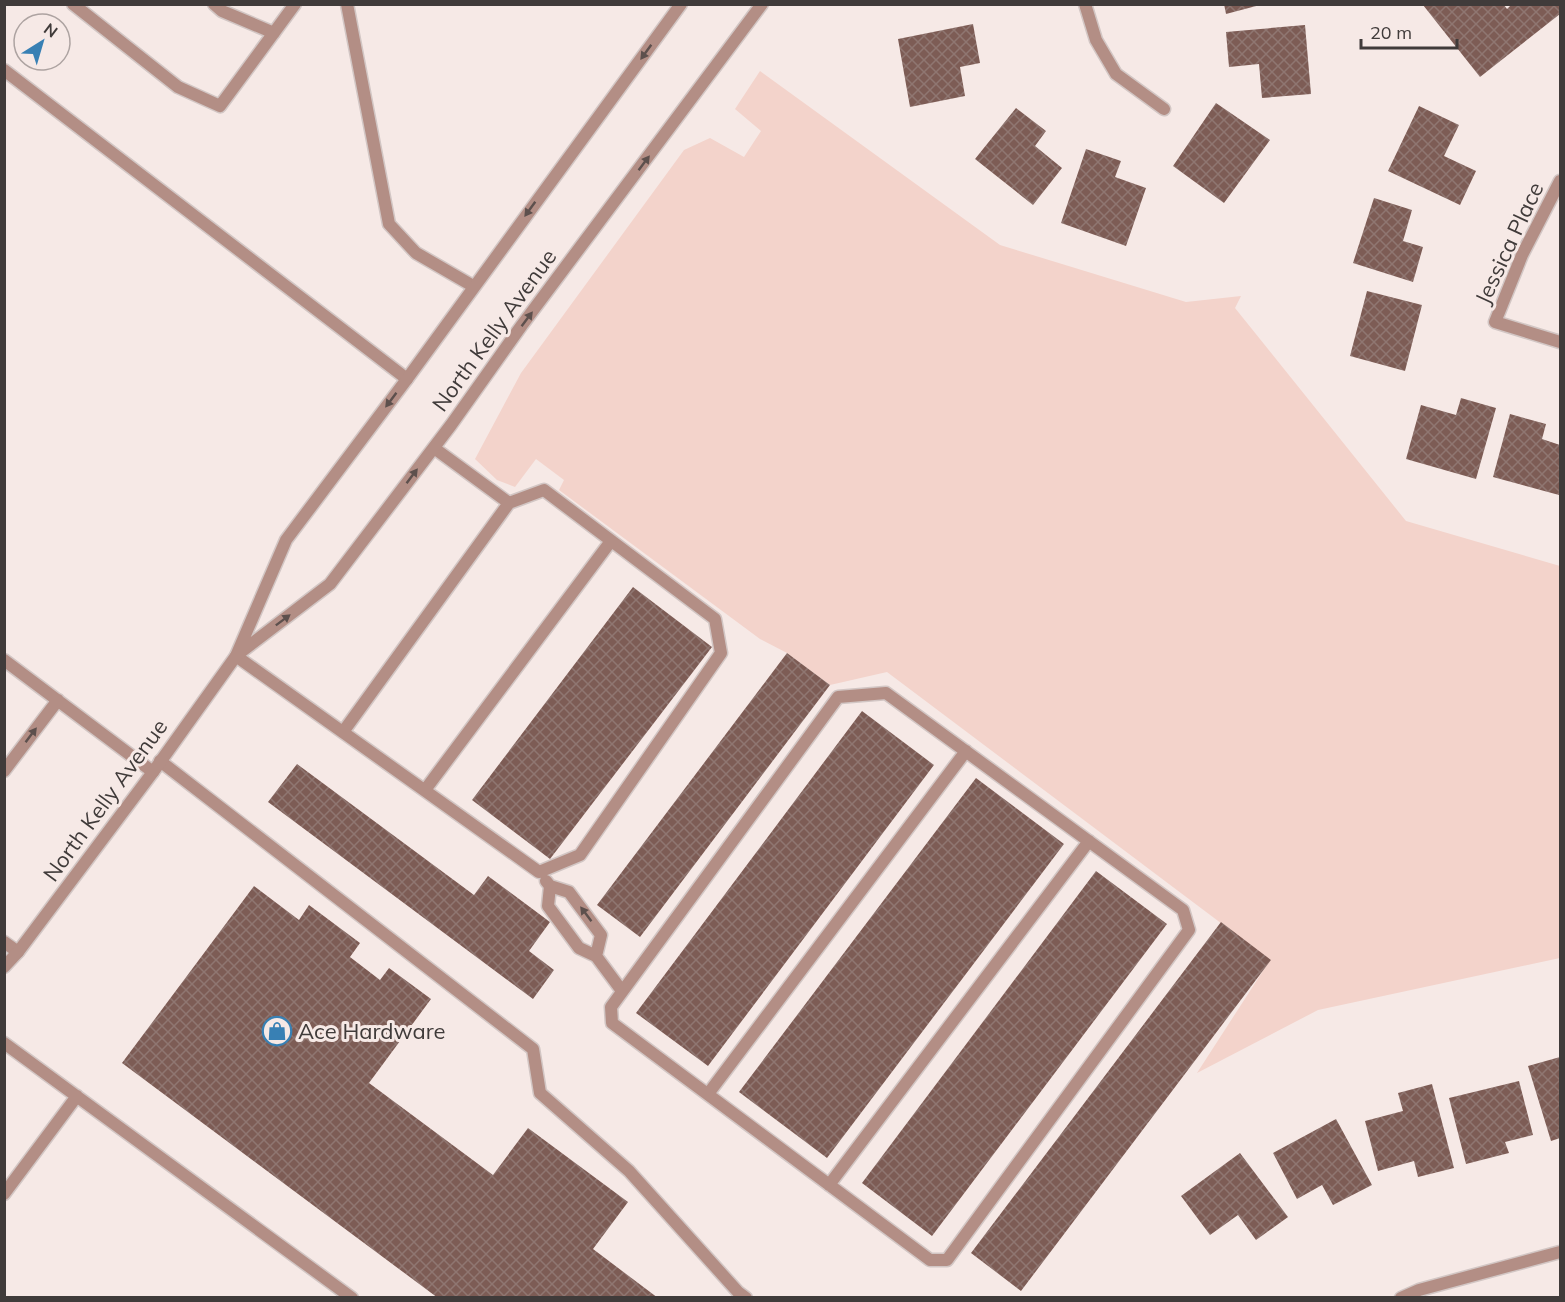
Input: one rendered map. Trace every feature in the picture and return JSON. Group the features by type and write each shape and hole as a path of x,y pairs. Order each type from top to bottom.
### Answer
{"street":[{"path":"73,4 178,87 220,106 295,4"},
{"path":"214,4 222,11 274,33"},
{"path":"347,4 389,224 416,253 473,286"},
{"name":"North Kelly Avenue","path":"4,967 18,952 153,772 236,656 286,540 407,379 681,4"},
{"name":"North Kelly Avenue","path":"236,656 330,584 434,448 522,325 762,4"},
{"path":"1085,4 1096,40 1116,74 1164,110"},
{"path":"4,70 407,379"},
{"name":"Jessica Place","path":"1560,181 1522,255 1495,322 1560,342"},
{"path":"434,448 509,503"},
{"path":"343,732 509,503 544,490 715,619 721,653 580,855 539,872"},
{"path":"424,790 611,541"},
{"path":"236,656 539,872 550,886 569,892 601,935 596,956"},
{"path":"4,660 153,772"},
{"path":"886,693 1089,841 1183,910 1189,930 947,1260 930,1260 612,1023 611,1007 622,991 838,697 886,693"},
{"path":"4,771 58,700"},
{"path":"708,1094 966,751"},
{"path":"160,761 533,1049 540,1093 629,1171 738,1292 746,1298"},
{"path":"829,1185 1089,841"},
{"path":"550,886 548,906 579,948 596,956 622,991"},
{"path":"4,942 18,952"},
{"path":"4,1043 352,1298"},
{"path":"4,1194 77,1096"},
{"path":"1401,1298 1419,1290 1560,1252"}],"shaded area":[{"path":"760,71 1000,245 1186,302 1241,296 1235,308 1406,521 1560,566 1560,958 1318,1010 1197,1073 1270,960 887,672 830,685 787,653 760,639 559,490 564,480 536,459 515,487 497,480 475,459 521,373 684,150 710,138 744,157 761,131 735,109"}],"building":[{"path":"1224,4 1260,4 1260,5 1226,14"},
{"path":"1512,4 1560,4 1560,14 1480,77 1423,5 1504,5 1507,9"},
{"path":"973,24 980,63 960,67 965,96 910,107 898,39"},
{"path":"1305,25 1311,94 1262,98 1259,64 1229,67 1226,32"},
{"path":"1216,103 1270,140 1224,203 1173,166"},
{"path":"1419,106 1459,125 1444,156 1476,171 1460,205 1388,171"},
{"path":"1016,108 1046,131 1035,146 1062,168 1033,205 975,159"},
{"path":"1086,149 1121,161 1115,177 1146,188 1126,246 1061,223"},
{"path":"1374,198 1412,210 1403,241 1423,247 1413,282 1353,263"},
{"path":"1367,291 1422,305 1405,371 1350,356"},
{"path":"1461,398 1496,408 1476,479 1406,459 1421,405 1456,415"},
{"path":"1510,414 1546,424 1542,439 1560,445 1559,495 1493,477"},
{"path":"633,587 712,647 550,859 472,800"},
{"path":"787,653 830,685 640,937 597,905"},
{"path":"862,711 934,765 708,1066 636,1013"},
{"path":"297,764 474,895 488,876 550,922 529,951 554,970 533,999 268,802"},
{"path":"976,778 1064,844 827,1158 739,1092"},
{"path":"1096,871 1167,924 932,1236 862,1183"},
{"path":"254,886 299,920 309,905 360,943 350,957 380,980 389,968 431,999 369,1083 493,1175 528,1128 628,1202 593,1249 658,1298 438,1298 122,1063"},
{"path":"1221,922 1271,960 1021,1291 971,1253"},
{"path":"1560,1057 1560,1138 1551,1141 1528,1066"},
{"path":"1519,1081 1533,1135 1505,1142 1509,1153 1466,1164 1449,1098"},
{"path":"1432,1084 1454,1168 1418,1177 1414,1161 1378,1171 1365,1121 1403,1111 1398,1093"},
{"path":"1336,1119 1372,1185 1333,1205 1322,1185 1297,1199 1273,1153"},
{"path":"1240,1153 1288,1217 1256,1240 1238,1215 1210,1235 1181,1196"}],"place":[{"name":"Ace Hardware","path":"277,1031"}]}
